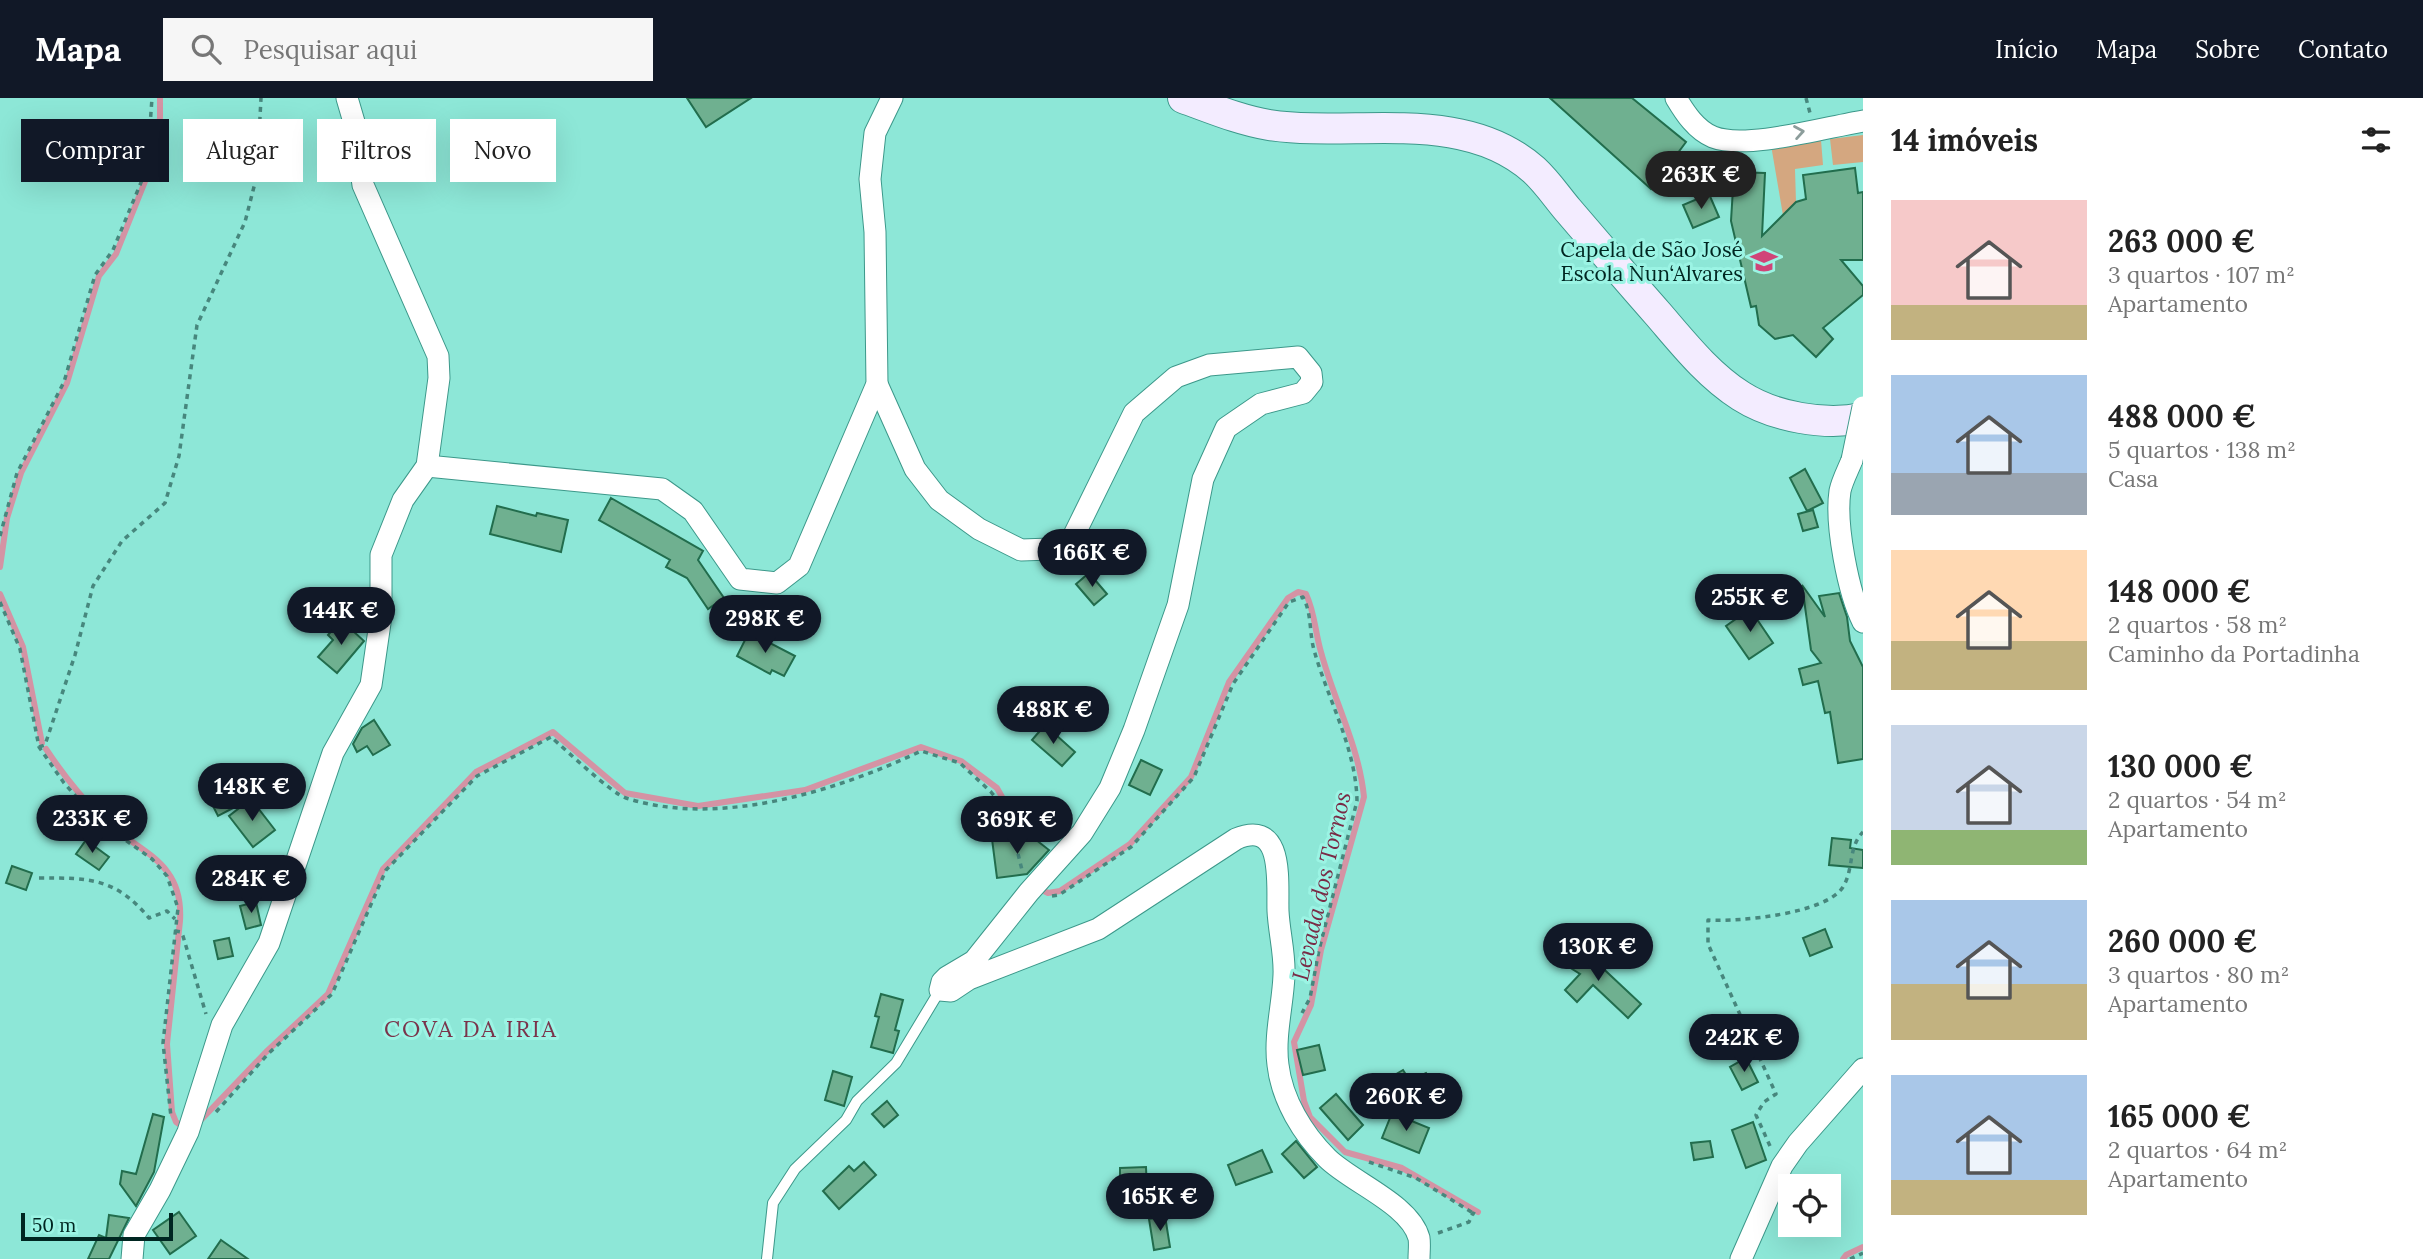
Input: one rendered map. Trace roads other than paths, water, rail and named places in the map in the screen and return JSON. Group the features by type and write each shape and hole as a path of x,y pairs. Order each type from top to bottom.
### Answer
{"main road":[{"path":"1183,98 1226,114 1267,124 1318,129 1441,131 1486,142 1534,171 1700,362 1739,395 1756,404 1796,416 1830,420 1863,418"}],"street":[{"path":"132,1259 134,1235 160,1190 188,1132 222,1025 269,943 333,753 371,685 382,616 381,555 403,500 427,466 439,378 438,356 363,184 354,122 347,98"},
{"path":"892,98 875,133 870,179 875,232 877,384 915,470 939,500 979,529 1021,550 1051,549 1073,537 1134,413 1176,377 1209,365 1298,358 1311,373 1312,382 1303,393 1261,404 1226,428 1203,479 1178,604 1134,730 1110,788 1082,833 1029,892 974,961 947,977 940,990 951,991 968,979 1098,929 1236,839 1257,835 1269,842 1276,855 1284,972 1278,1066 1292,1113 1328,1158 1399,1210 1419,1249"},
{"path":"1676,98 1687,117 1713,137 1744,142 1863,121"},
{"path":"427,466 662,489 693,511 740,579 777,583 799,566 877,384"},
{"path":"1863,407 1852,460 1840,490 1839,525 1863,622"},
{"path":"1741,1259 1782,1166 1798,1143 1863,1069"}],"lane":[{"path":"767,1259 773,1203 795,1169 846,1120 857,1101 896,1063 940,990"}],"waterway":[{"name":"Levada dos Tornos","path":"0,567 7,518 21,473 67,383 99,276 116,254 150,169 160,118 160,98"},
{"name":"Levada dos Tornos","path":"1042,890 1048,893 1060,891 1130,844 1191,777 1229,682 1288,598 1298,592 1306,594 1326,670 1352,742 1364,797 1321,950 1311,1005 1294,1042 1304,1101 1310,1117 1345,1152 1402,1168 1478,1212"},
{"name":"Levada dos Tornos","path":"0,594 23,647 42,743"},
{"name":"Levada dos Tornos","path":"199,1122 266,1052 328,994 383,869 476,772 553,732 625,793 698,806 805,790 921,747 961,761 997,788 1011,813 1020,847"},
{"name":"Levada dos Tornos","path":"46,749 92,808 155,858 174,883 179,900 180,921 167,1044 172,1112 176,1122 182,1126"},
{"name":"Levada dos Tornos","path":"1843,1259 1863,1247"}],"place":[{"name":"Capela de São José Escola Nun‘Alvares","path":"1764,261"}],"district":[{"name":"COVA DA IRIA","path":"471,1028"}]}
